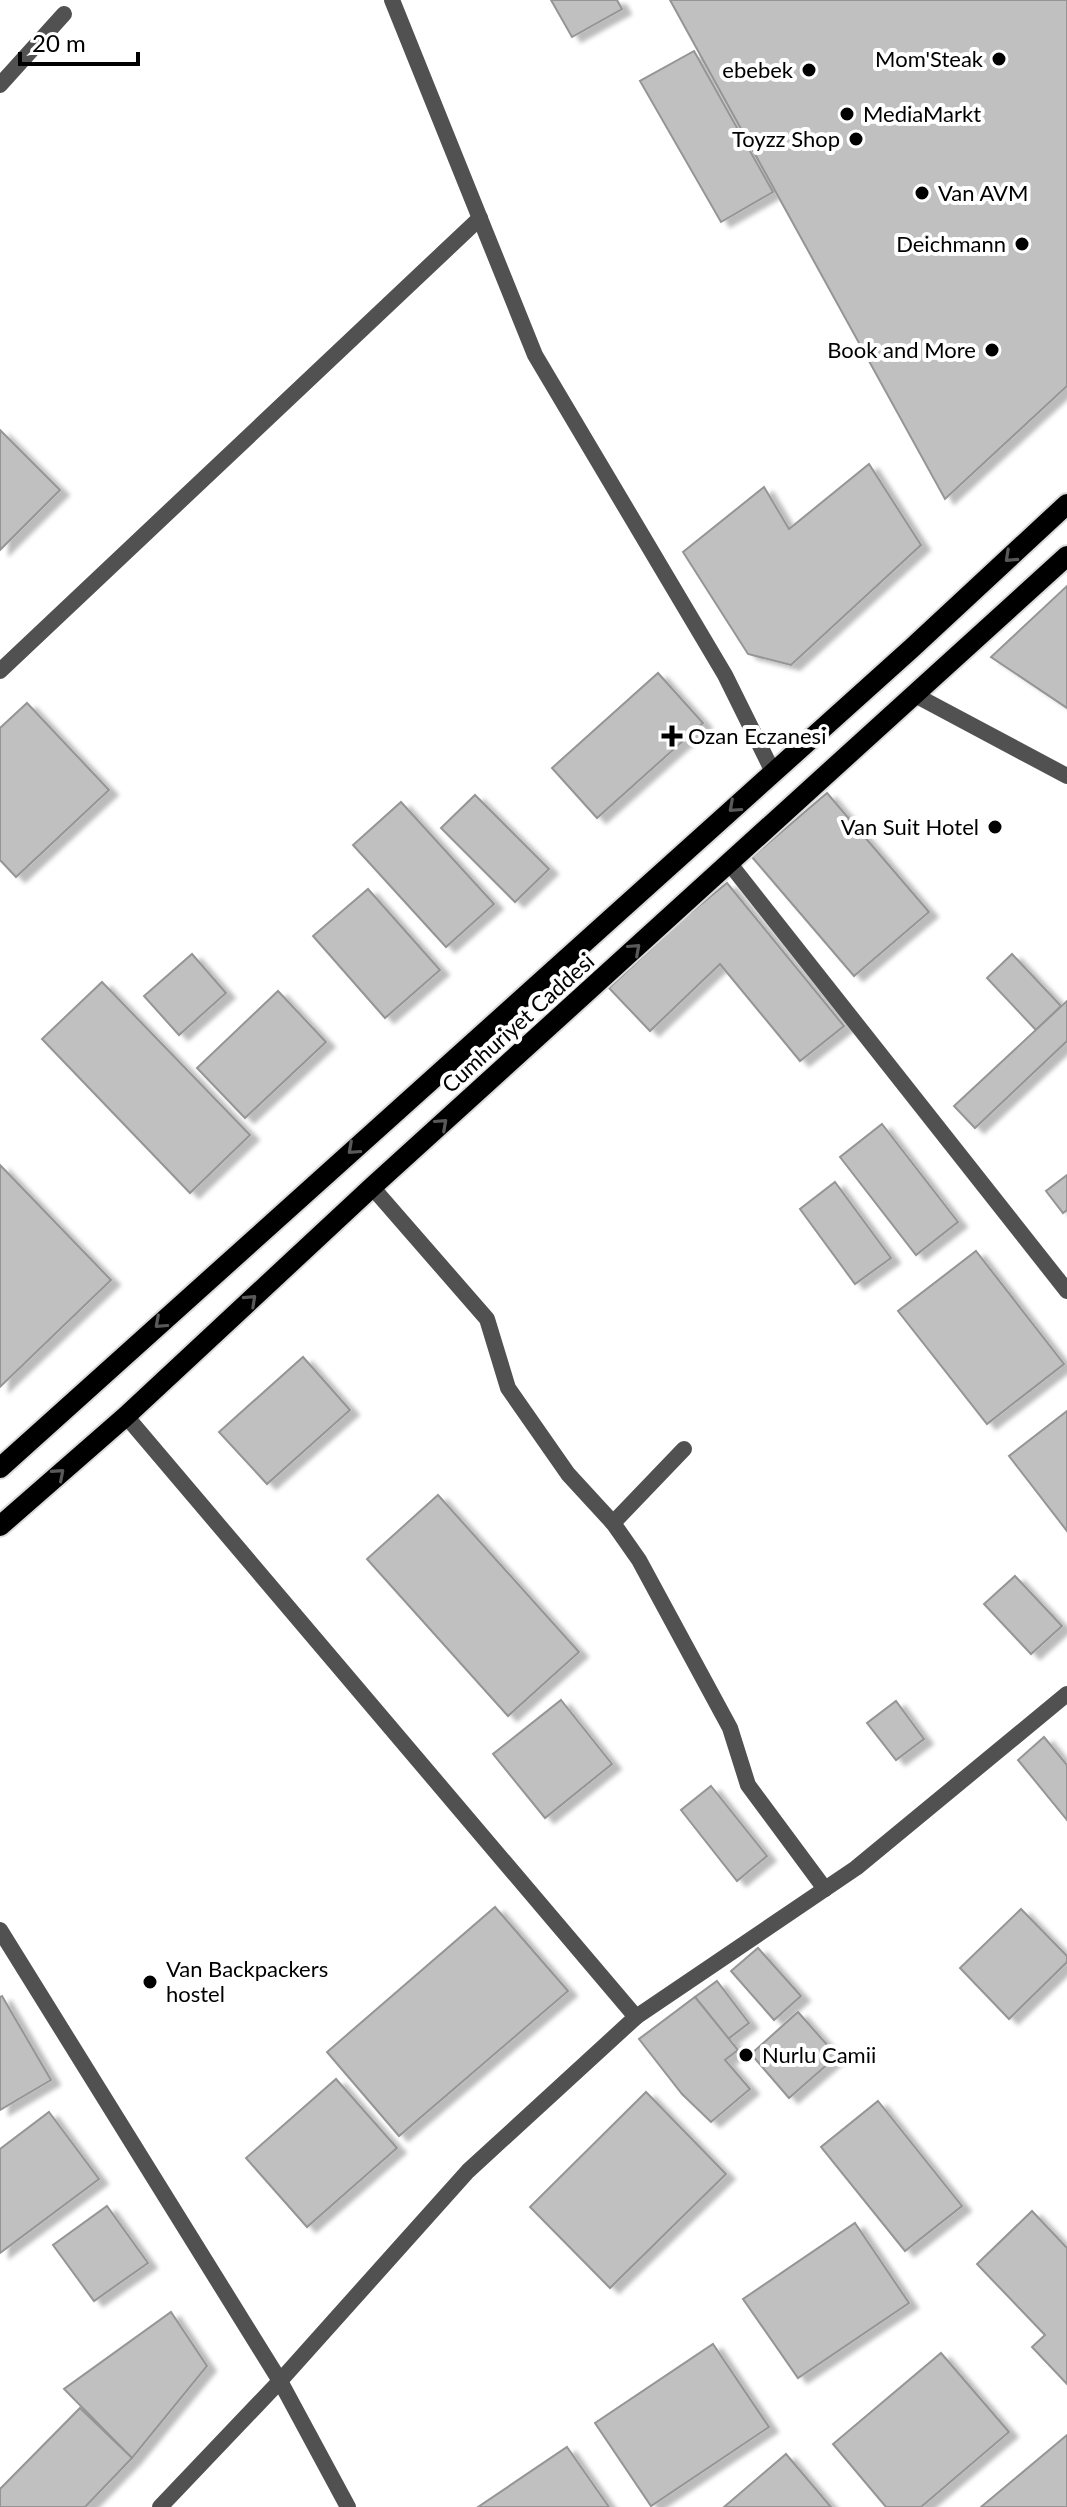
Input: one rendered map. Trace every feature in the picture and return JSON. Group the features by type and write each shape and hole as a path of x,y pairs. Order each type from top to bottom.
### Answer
{"main road":[{"name":"Cumhuriyet Caddesi","path":"0,1468 1067,504"},
{"name":"Cumhuriyet Caddesi","path":"0,1526 126,1416 372,1187 1067,556"}],"street":[{"path":"392,0 535,355 725,675 773,772"},
{"path":"0,85 64,14"},
{"path":"0,671 480,218"},
{"path":"915,695 1067,776"},
{"path":"730,864 1067,1291"},
{"path":"372,1187 487,1319 508,1388 568,1474 613,1523 639,1560 730,1728 748,1785 825,1889"},
{"path":"126,1416 636,2017"},
{"path":"613,1523 684,1449"},
{"path":"160,2507 280,2381 468,2171 636,2017 856,1868 1067,1694"},
{"path":"0,1930 280,2381 348,2507"}],"building":[{"path":"551,0 617,0 622,9 572,37"},
{"name":"Van AVM","path":"670,0 1067,0 1067,386 945,499"},
{"path":"694,51 773,192 721,222 640,81"},
{"path":"0,430 60,490 0,550"},
{"path":"869,464 921,545 791,665 748,654 683,552 764,487 789,529"},
{"path":"1067,586 1067,708 991,657"},
{"path":"658,673 703,723 597,818 552,768"},
{"path":"27,703 109,790 16,877 0,860 0,728"},
{"path":"827,793 929,912 854,976 752,857"},
{"path":"475,795 549,869 515,902 441,828"},
{"path":"401,802 494,904 446,947 353,845"},
{"path":"727,883 844,1026 800,1061 720,964 650,1031 609,988"},
{"path":"368,889 440,970 385,1018 313,936"},
{"path":"192,954 226,993 179,1035 144,996"},
{"path":"1012,954 1061,1006 1036,1030 987,978"},
{"path":"102,982 250,1135 190,1193 42,1039"},
{"path":"278,991 326,1042 245,1118 197,1068"},
{"path":"1067,1001 1067,1041 975,1128 954,1106"},
{"path":"882,1124 958,1222 916,1255 840,1157"},
{"path":"0,1165 111,1280 0,1387"},
{"path":"1067,1175 1067,1210 1063,1213 1046,1191"},
{"path":"835,1182 891,1258 855,1284 800,1209"},
{"path":"976,1251 1064,1364 987,1424 898,1311"},
{"path":"303,1357 350,1410 267,1484 219,1432"},
{"path":"1067,1411 1067,1531 1009,1456"},
{"path":"438,1495 579,1652 508,1716 367,1559"},
{"path":"1015,1576 1062,1626 1031,1654 984,1604"},
{"path":"561,1700 612,1764 545,1818 493,1754"},
{"path":"896,1701 924,1739 896,1760 867,1723"},
{"path":"1044,1737 1067,1765 1067,1820 1018,1760"},
{"path":"711,1786 767,1856 737,1881 681,1810"},
{"path":"495,1907 568,1991 399,2136 327,2052"},
{"path":"1021,1909 1067,1956 1067,1962 1009,2019 960,1968"},
{"path":"758,1948 801,1996 774,2020 731,1971"},
{"path":"717,1981 749,2023 728,2039 695,1997"},
{"path":"0,1997 51,2080 0,2110"},
{"path":"695,1997 738,2050 725,2060 750,2089 711,2122 682,2094 639,2039"},
{"path":"798,2012 837,2056 789,2098 751,2054"},
{"path":"336,2079 397,2148 307,2227 246,2158"},
{"path":"646,2092 726,2174 610,2288 530,2207"},
{"path":"878,2101 962,2206 905,2251 821,2147"},
{"path":"49,2112 99,2179 0,2253 0,2149"},
{"path":"107,2206 148,2263 94,2301 53,2245"},
{"path":"1032,2211 1067,2248 1067,2384 1032,2347 1045,2335 977,2264"},
{"path":"855,2223 909,2303 798,2378 743,2299"},
{"path":"171,2312 207,2366 132,2458 64,2389"},
{"path":"713,2344 769,2427 651,2506 595,2423"},
{"path":"941,2353 1009,2432 921,2507 886,2507 833,2444"},
{"path":"80,2408 132,2458 85,2507 0,2507 0,2489"},
{"path":"1067,2435 1067,2507 981,2507"},
{"path":"567,2447 609,2507 478,2507"},
{"path":"786,2454 831,2507 724,2507"}],"place":[{"name":"Mom'Steak","path":"999,59"},
{"name":"ebebek","path":"809,70"},
{"name":"MediaMarkt","path":"847,114"},
{"name":"Toyzz Shop","path":"856,139"},
{"name":"Van AVM","path":"922,193"},
{"name":"Deichmann","path":"1022,244"},
{"name":"Book and More","path":"992,350"},
{"name":"Ozan Eczanesi","path":"672,736"},
{"name":"Van Suit Hotel","path":"995,827"},
{"name":"Van Backpackers hostel","path":"150,1982"},
{"name":"Nurlu Camii","path":"746,2055"}]}
